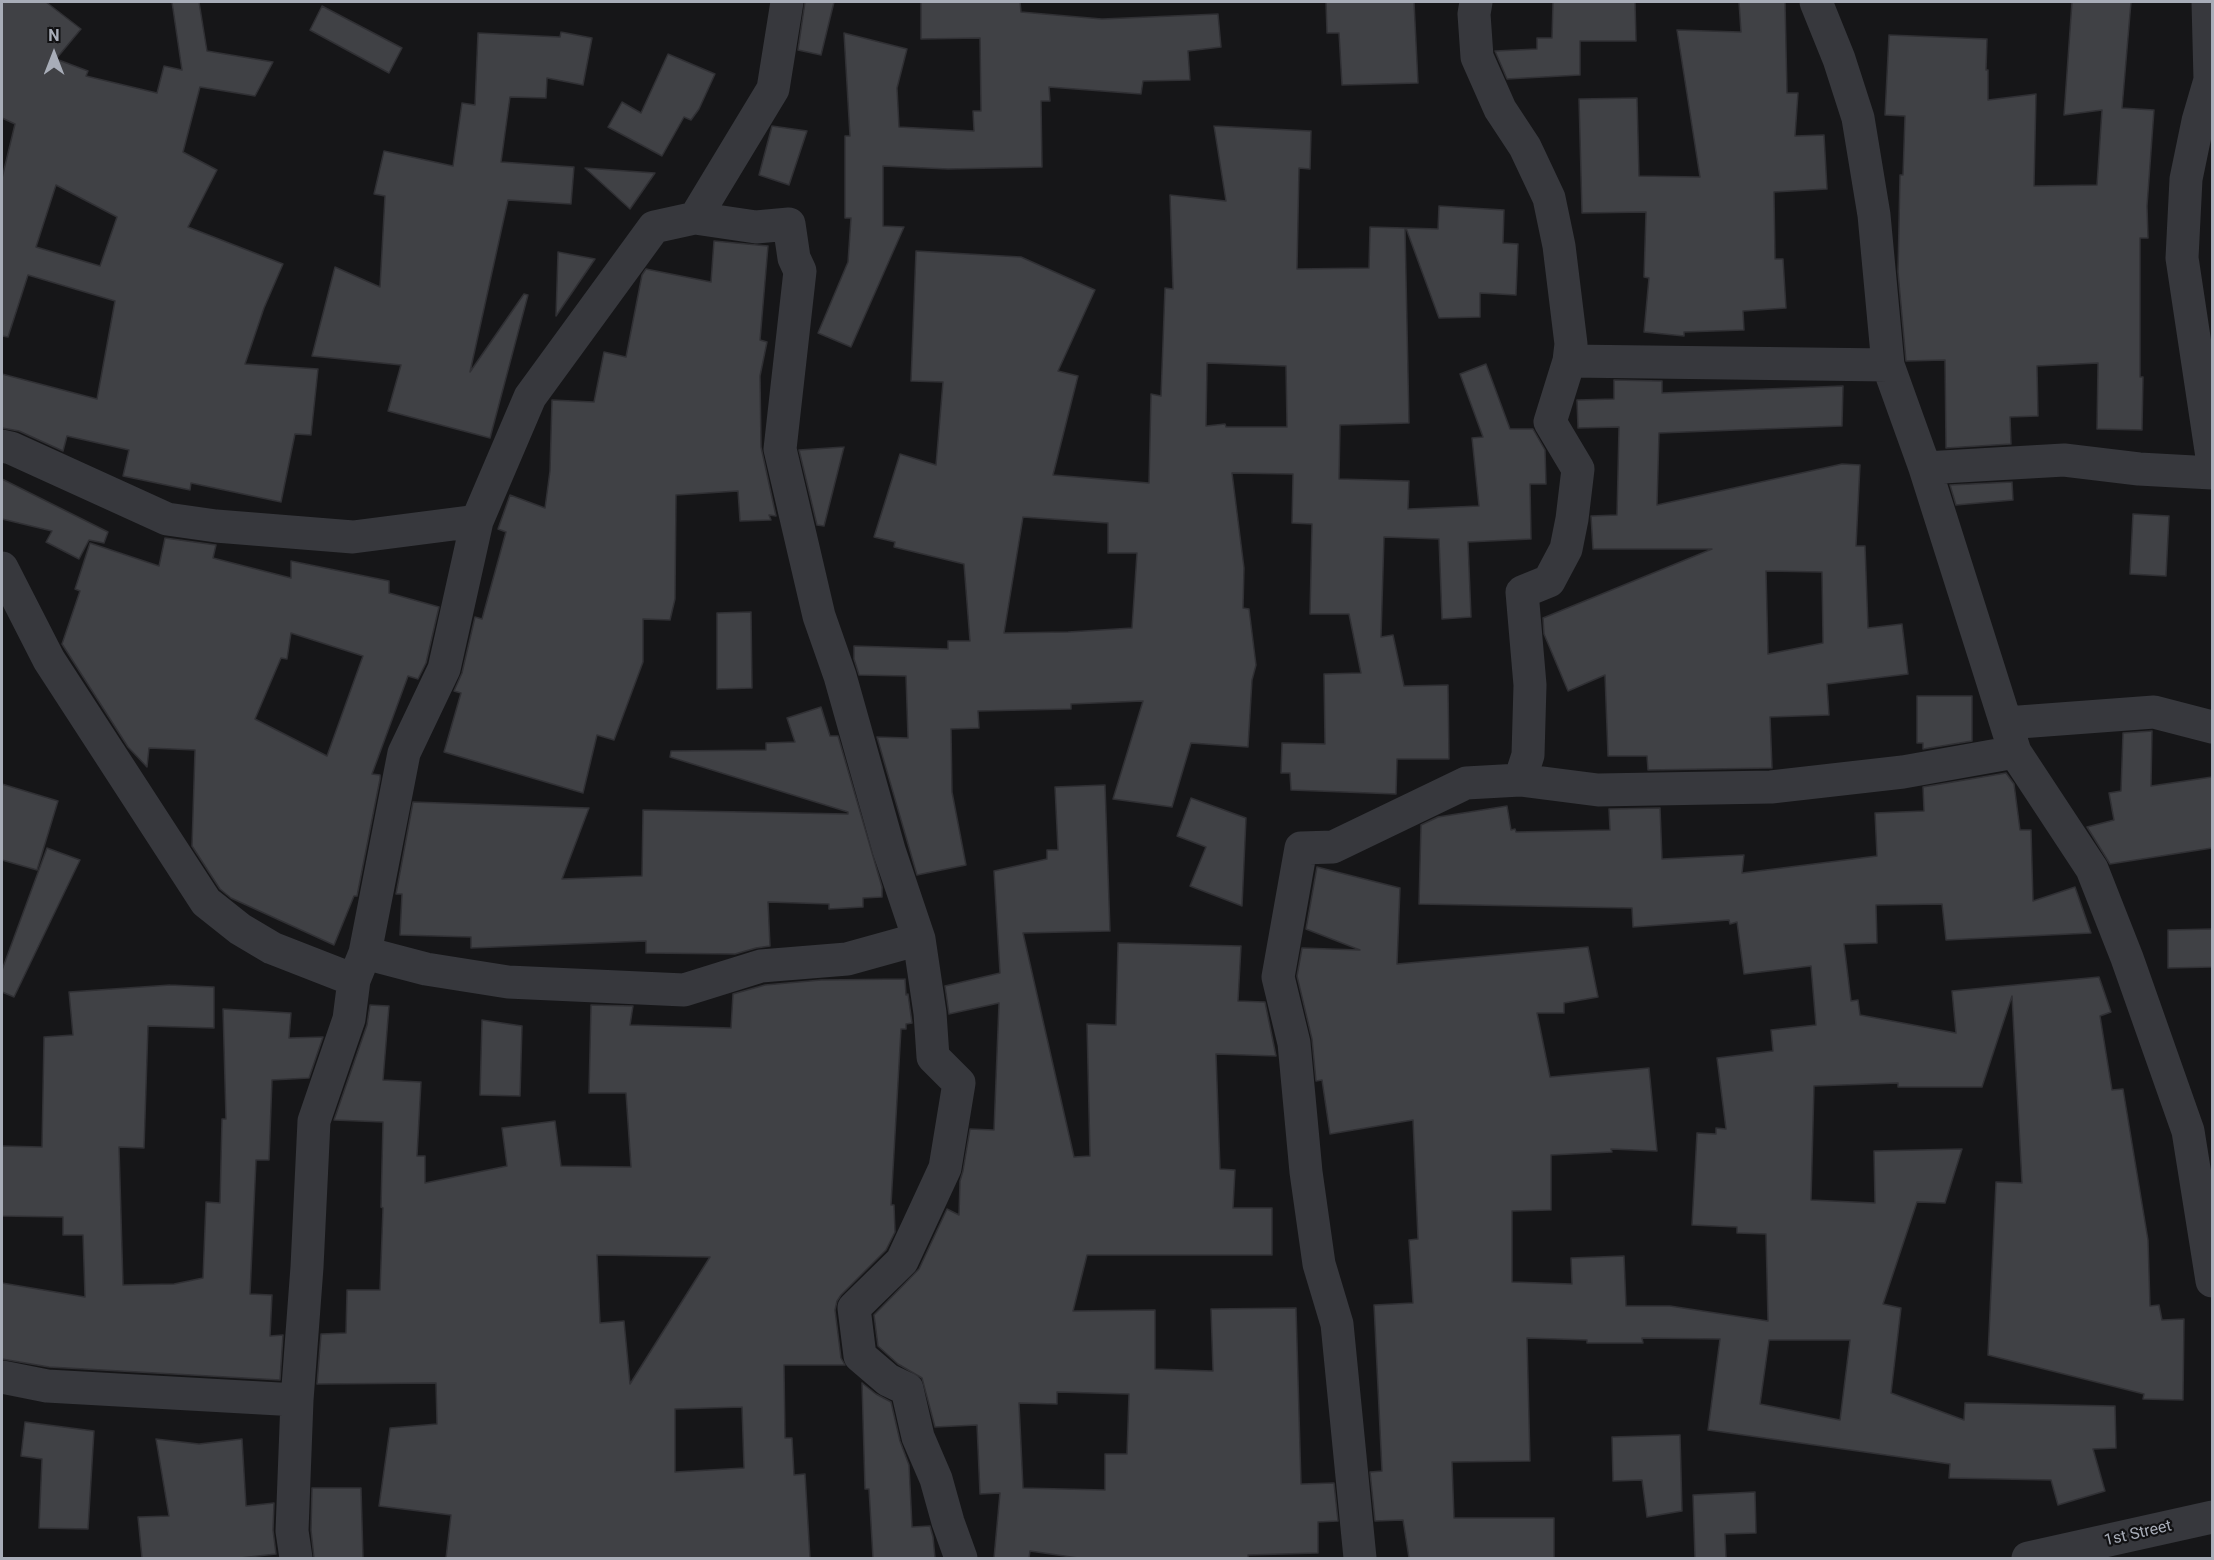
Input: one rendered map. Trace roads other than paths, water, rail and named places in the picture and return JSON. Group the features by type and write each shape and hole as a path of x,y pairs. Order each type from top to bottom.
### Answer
{"street":[{"path":"695,218 773,89 787,2"},
{"path":"1476,2 1474,14 1478,57 1500,109 1526,147 1549,198 1559,246 1571,344 1569,361 1550,422 1578,470 1566,549 1549,581 1522,592 1530,685 1528,755 1520,780"},
{"path":"1816,2 1839,59 1858,118 1874,215 1888,365 1925,468 2011,738 2092,869 2127,958 2188,1131 2212,1281"},
{"path":"2208,2 2210,80 2198,121 2186,179 2182,258 2212,457"},
{"path":"296,1558 292,1531 297,1400 307,1267 314,1121 349,1019 404,753 444,669 477,521 530,397 654,227 695,218 756,227 789,224 794,258 800,271 780,449 819,616 840,676 889,850 919,939 930,1012 933,1057 959,1083 945,1168 902,1262 854,1308 860,1356 888,1380 907,1389 918,1437 936,1479 961,1558"},
{"path":"1569,361 1888,365"},
{"path":"2,446 11,448 167,519 216,526 353,537 477,521"},
{"path":"1925,468 2064,460 2139,469 2212,473"},
{"path":"2,568 49,660 206,902 240,929 272,948 360,966 426,969 508,982 684,990 761,966 847,959 919,939"},
{"path":"1360,1558 1337,1324 1319,1264 1306,1172 1294,1043 1278,977 1301,848 1333,847 1466,783 1520,780 1599,790 1771,787 1903,772 2011,738 2154,712 2212,728"},
{"path":"2,1377 47,1386 297,1400"},
{"name":"1st Street","path":"2028,1558 2212,1517"}]}
